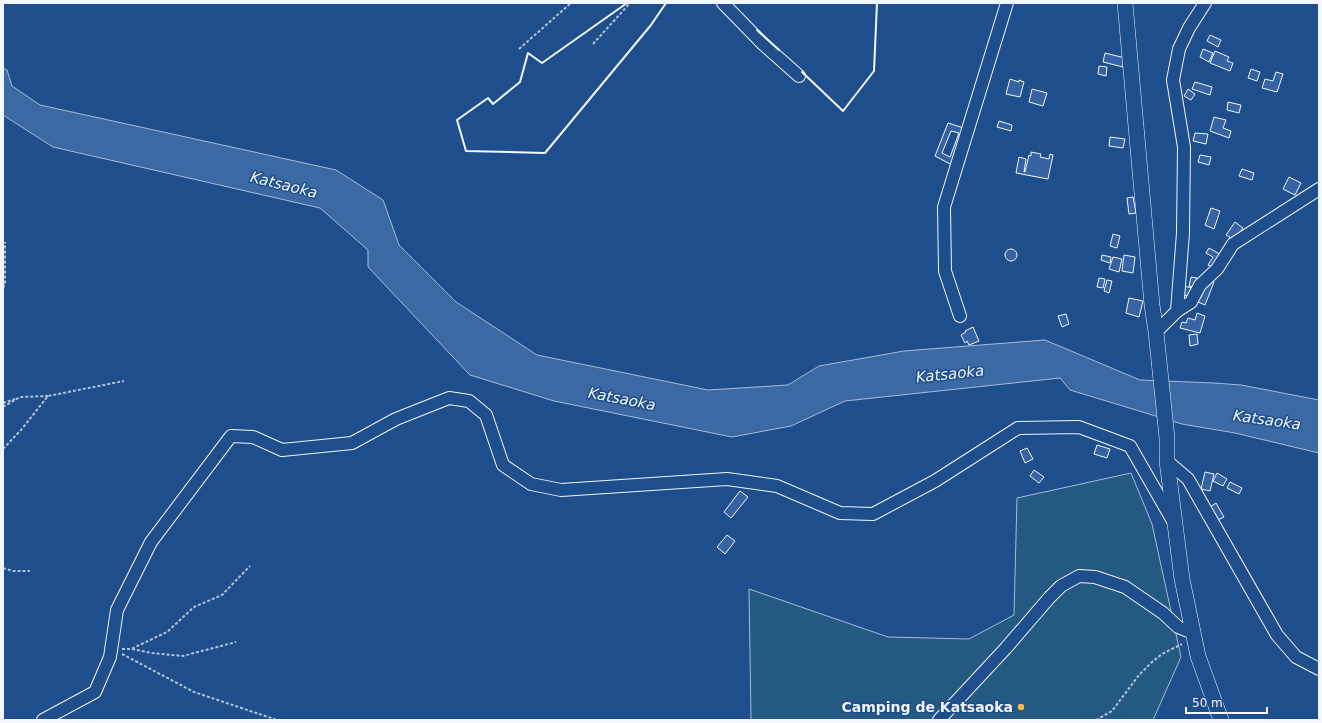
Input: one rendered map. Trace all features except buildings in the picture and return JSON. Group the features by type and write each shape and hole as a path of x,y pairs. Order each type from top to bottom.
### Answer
{"main road":[{"path":"1125,3 1152,305 1167,438 1166,461 1182,579 1194,638 1198,656 1221,720"}],"street":[{"path":"723,3 763,44 799,76"},
{"path":"960,316 945,271 944,207 1007,3"},
{"path":"1177,311 1184,233 1184,147 1173,80 1179,49 1189,28 1205,3"},
{"path":"1156,332 1177,311 1191,302 1200,285 1218,269 1233,244 1319,189"},
{"path":"43,720 95,692 110,657 117,610 151,542 231,436 254,437 282,450 352,443 396,419 449,398 469,401 486,415 503,465 531,484 561,490 727,479 776,486 840,513 873,514 935,481 1018,428 1080,427 1130,446 1176,526"},
{"path":"1166,461 1188,479 1277,635 1296,657 1319,669"},
{"path":"939,720 1006,648 1049,598 1062,586 1079,576 1095,577 1125,587 1163,613 1178,627 1194,638"}],"path":[{"path":"519,49 570,3"},
{"path":"593,44 630,3"},
{"path":"3,288 5,284 5,242"},
{"path":"3,403 20,397 48,396 124,381"},
{"path":"3,450 48,396"},
{"path":"3,407 20,397"},
{"path":"131,649 167,632 194,607 222,595 250,566"},
{"path":"3,568 13,571 30,570"},
{"path":"1096,720 1112,711 1139,675 1162,654 1194,638"},
{"path":"111,649 131,649 183,656 236,642"},
{"path":"111,649 194,692 277,720"}],"shaded area":[{"path":"1131,473 1152,524 1181,657 1153,720 751,720 749,589 888,637 969,639 1014,615 1017,498"}],"water":[{"name":"Katsaoka","path":"3,68 7,70 12,86 40,105 336,170 383,200 399,245 456,302 537,355 708,390 788,385 819,366 904,351 1045,340 1140,380 1241,385 1319,400 1319,453 1235,433 1182,424 1070,390 1060,378 845,401 791,426 732,437 554,401 470,375 368,267 368,250 320,208 53,147 3,115"}],"wall":[{"path":"627,3 542,63 528,53 520,82 493,104 488,98 457,120 466,151 545,153 651,25 666,3"},
{"path":"802,72 843,111 874,71 877,3"},
{"path":"757,30 779,50"}],"place":[{"name":"Camping de Katsaoka","path":"1021,707"}]}
